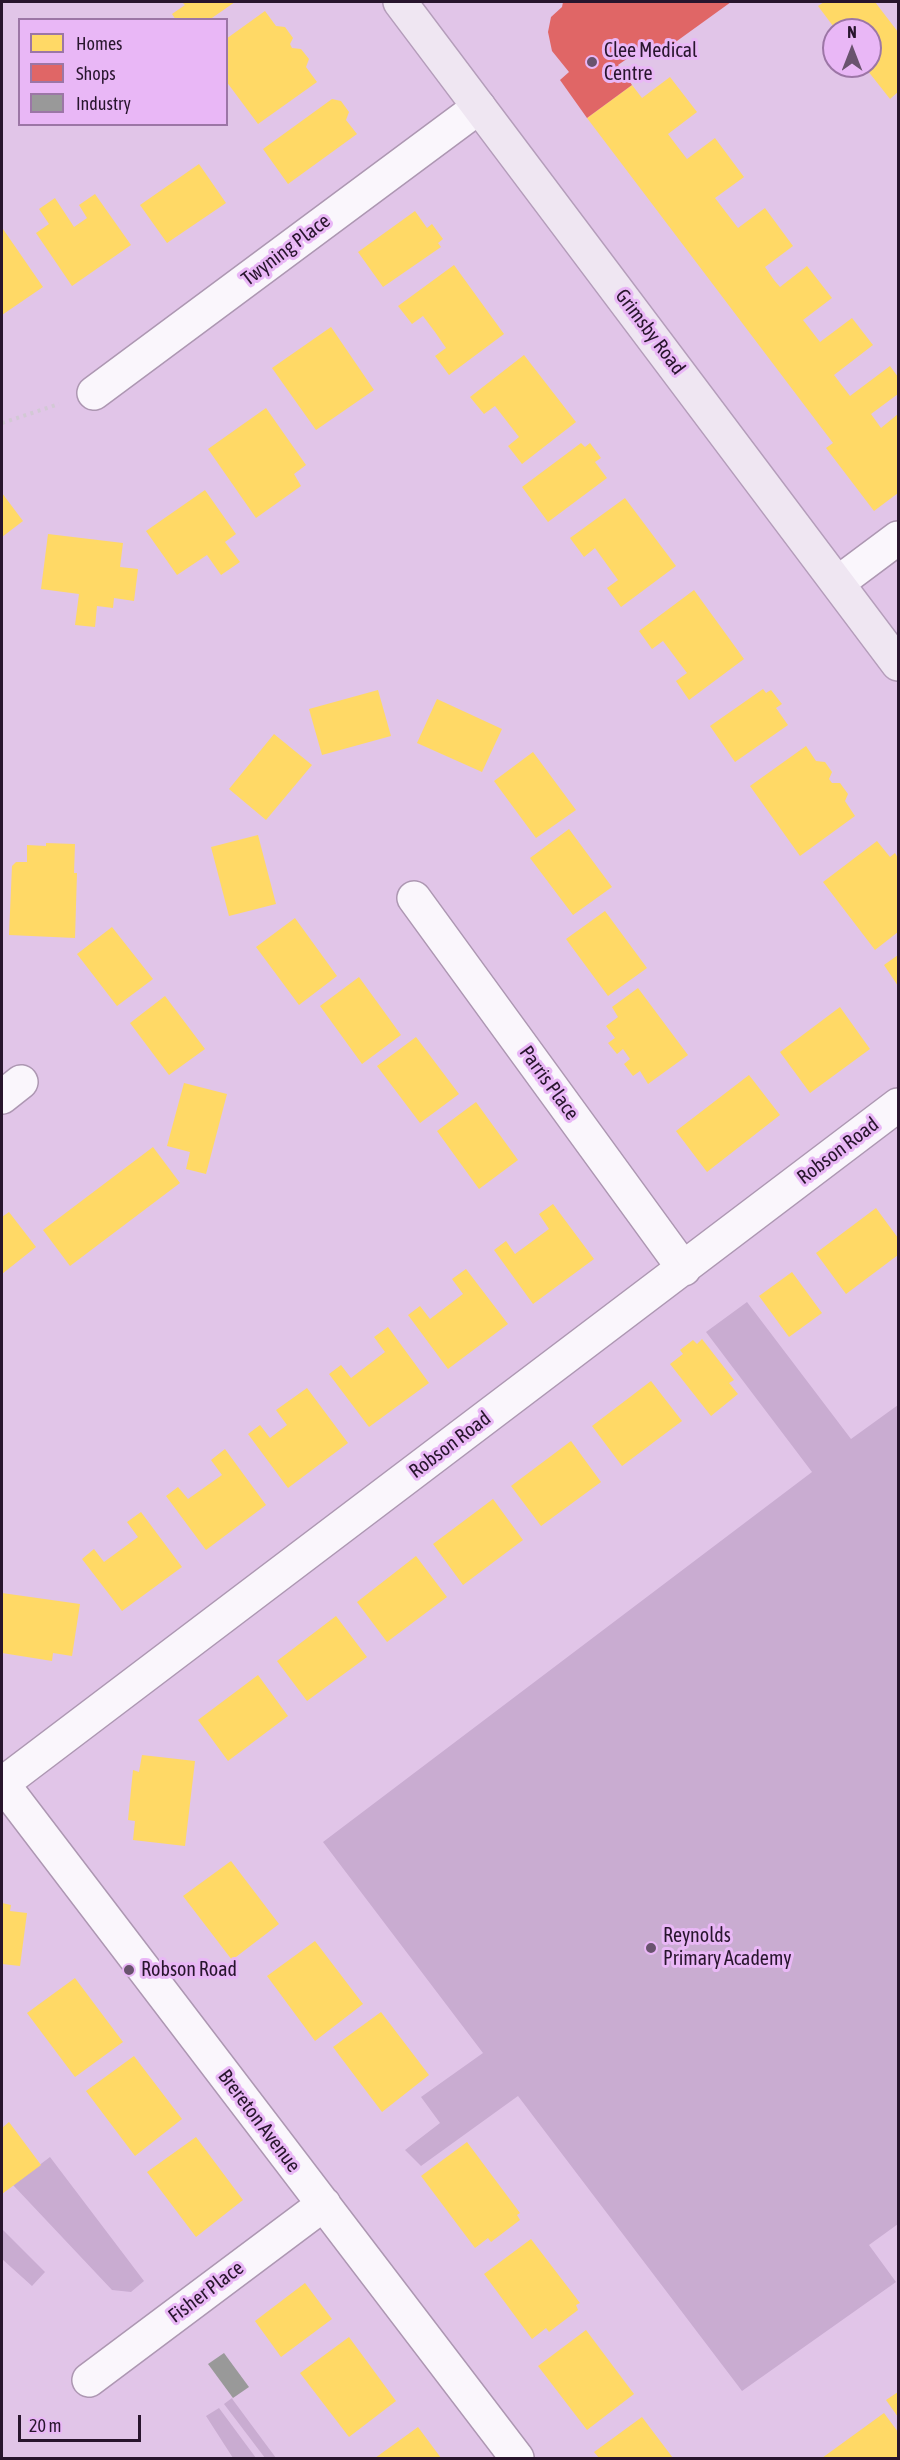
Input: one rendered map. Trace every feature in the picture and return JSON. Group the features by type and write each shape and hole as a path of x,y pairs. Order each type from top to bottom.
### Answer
{"main road":[{"name":"Grimsby Road","path":"400,2 898,664"}],"street":[{"name":"Twyning Place","path":"94,393 479,107"},
{"path":"838,582 898,538"},
{"name":"Parris Place","path":"414,898 684,1269"},
{"name":"Robson Road","path":"2,1784 898,1105"},
{"name":"Brereton Avenue","path":"2,1784 517,2458"},
{"name":"Fisher Place","path":"89,2380 324,2204"}],"path":[{"path":"2,423 94,393"}],"shaded area":[{"name":"Reynolds Primary Academy","path":"747,1302 851,1439 898,1405 898,2224 869,2245 896,2282 742,2391 518,2096 421,2166 405,2150 440,2123 421,2097 483,2053 323,1842 812,1472 706,1332"},
{"path":"50,2157 144,2281 131,2292 112,2290 13,2185"},
{"path":"2,2229 45,2272 32,2286 2,2259"},
{"path":"232,2398 276,2458 265,2458 224,2404"},
{"path":"219,2408 256,2458 233,2458 206,2416"}],"building: Homes":[{"path":"182,2 235,2 212,18 175,18 172,14 185,5"},
{"path":"824,2 875,2 898,32 898,92 890,99 873,78 882,78 882,18 827,18 818,6"},
{"path":"265,11 276,26 285,27 293,38 290,44 292,48 301,49 309,59 306,67 317,82 258,124 228,84 228,38"},
{"path":"670,77 697,112 668,134 687,159 715,138 744,177 715,198 738,228 765,208 793,246 765,267 774,280 780,287 807,266 832,298 803,320 820,342 852,318 873,345 834,375 850,396 890,366 898,377 898,394 871,414 881,428 898,414 898,493 874,511 826,448 833,443 587,118 632,85 642,98"},
{"path":"332,99 341,101 349,112 346,120 357,134 288,184 263,149"},
{"path":"199,164 226,203 167,243 140,205"},
{"path":"95,194 131,245 72,286 36,233 49,224 39,209 55,198 74,227 87,218 79,205"},
{"path":"415,211 427,228 432,224 443,239 438,243 441,247 383,287 358,252"},
{"path":"2,230 43,287 2,315"},
{"path":"454,265 504,334 449,375 435,356 446,348 435,332 423,316 412,324 398,306"},
{"path":"331,327 374,390 316,430 272,368"},
{"path":"524,355 576,422 522,464 508,446 519,437 495,406 484,414 470,397"},
{"path":"266,408 306,465 294,474 301,486 256,518 208,449"},
{"path":"581,443 585,447 590,443 601,458 595,462 607,478 548,522 522,487"},
{"path":"205,490 236,534 225,542 240,562 221,575 207,555 177,575 146,531"},
{"path":"2,493 23,521 2,537"},
{"path":"625,498 676,566 621,607 607,588 618,580 595,548 584,557 570,538"},
{"path":"48,534 123,543 120,567 138,569 134,601 114,598 113,608 97,606 95,627 75,625 79,594 41,589"},
{"path":"694,590 744,659 689,700 676,681 687,673 663,641 652,649 639,631"},
{"path":"763,689 766,693 771,690 782,704 776,708 788,725 735,762 710,726"},
{"path":"378,690 391,736 322,755 309,709"},
{"path":"437,699 502,729 482,772 417,743"},
{"path":"274,734 312,765 266,820 229,789"},
{"path":"806,746 816,761 825,762 832,772 829,779 832,783 840,783 848,794 845,801 855,816 800,856 750,786"},
{"path":"533,752 576,810 536,838 494,781"},
{"path":"569,829 612,887 573,915 530,858"},
{"path":"258,835 276,904 229,916 211,847"},
{"path":"877,841 890,857 895,853 898,858 898,932 875,950 823,882"},
{"path":"46,843 75,844 74,873 77,873 75,938 9,935 12,866 16,862 27,862 27,845 46,846"},
{"path":"605,911 647,968 608,996 566,939"},
{"path":"295,918 337,976 299,1005 256,947"},
{"path":"112,927 153,979 117,1006 77,954"},
{"path":"898,955 898,986 884,965"},
{"path":"359,977 401,1035 362,1064 320,1006"},
{"path":"638,988 688,1055 648,1084 640,1071 633,1076 624,1064 630,1059 623,1049 617,1054 608,1043 615,1038 606,1026 618,1017 612,1007"},
{"path":"165,996 205,1049 169,1075 130,1023"},
{"path":"840,1007 870,1049 810,1093 780,1052"},
{"path":"416,1037 459,1094 420,1123 377,1066"},
{"path":"749,1075 780,1115 707,1172 676,1131"},
{"path":"184,1083 227,1094 206,1174 186,1169 190,1152 167,1146"},
{"path":"476,1102 518,1160 479,1189 437,1131"},
{"path":"153,1147 180,1183 70,1266 43,1230"},
{"path":"553,1204 594,1259 533,1304 494,1250 506,1241 515,1254 549,1229 539,1214"},
{"path":"876,1208 898,1238 898,1255 846,1294 816,1253"},
{"path":"9,1212 36,1247 2,1274 2,1217"},
{"path":"466,1269 508,1324 448,1369 408,1315 420,1306 430,1319 463,1294 452,1279"},
{"path":"792,1272 822,1313 789,1337 759,1296"},
{"path":"388,1327 429,1383 369,1427 329,1374 341,1365 351,1378 385,1352 374,1337"},
{"path":"702,1339 734,1380 729,1383 738,1394 711,1416 670,1364 683,1354 680,1350 693,1340 697,1344"},
{"path":"651,1381 682,1421 622,1466 592,1426"},
{"path":"307,1388 348,1443 288,1488 248,1434 260,1425 270,1438 287,1425 276,1410"},
{"path":"571,1441 601,1482 541,1526 511,1486"},
{"path":"225,1449 266,1505 206,1550 166,1496 178,1487 188,1499 222,1475 211,1460"},
{"path":"493,1499 523,1540 463,1585 433,1544"},
{"path":"141,1512 182,1567 122,1611 82,1559 94,1549 104,1562 138,1537 127,1522"},
{"path":"416,1556 447,1597 387,1642 357,1602"},
{"path":"2,1593 80,1604 72,1656 53,1653 52,1661 2,1653"},
{"path":"336,1616 367,1657 307,1701 277,1661"},
{"path":"258,1675 288,1716 228,1761 198,1720"},
{"path":"142,1755 195,1761 185,1846 133,1840 135,1821 128,1820 133,1770 139,1772"},
{"path":"231,1861 279,1924 232,1960 183,1896"},
{"path":"2,1903 11,1905 10,1911 27,1913 20,1966 2,1964"},
{"path":"315,1941 363,2004 315,2041 267,1976"},
{"path":"75,1978 123,2042 75,2077 27,2013"},
{"path":"381,2012 429,2075 382,2112 333,2047"},
{"path":"134,2056 182,2119 135,2156 86,2091"},
{"path":"9,2122 41,2165 2,2194 2,2128"},
{"path":"196,2137 243,2200 196,2237 147,2172"},
{"path":"467,2142 520,2213 517,2215 520,2220 491,2242 488,2238 475,2248 421,2176"},
{"path":"531,2239 580,2303 576,2305 578,2310 549,2332 546,2328 532,2339 484,2274"},
{"path":"305,2283 332,2319 281,2357 255,2321"},
{"path":"586,2330 634,2394 587,2430 538,2366"},
{"path":"349,2337 396,2401 349,2437 300,2373"},
{"path":"898,2392 898,2417 886,2400"},
{"path":"884,2413 898,2432 898,2458 822,2458"},
{"path":"642,2417 673,2458 599,2458 594,2452"},
{"path":"418,2427 441,2458 375,2458"}],"building: Shops":[{"name":"Clee Medical Centre","path":"563,2 731,2 652,59 641,49 618,65 632,85 587,118 560,80 569,72 552,51 548,32 551,17 562,7"}],"building: Industry":[{"path":"224,2353 249,2387 233,2398 208,2364"}],"place":[{"name":"Clee Medical Centre","path":"592,62"},
{"name":"Reynolds Primary Academy","path":"651,1948"},
{"name":"Robson Road","path":"129,1970"}]}
